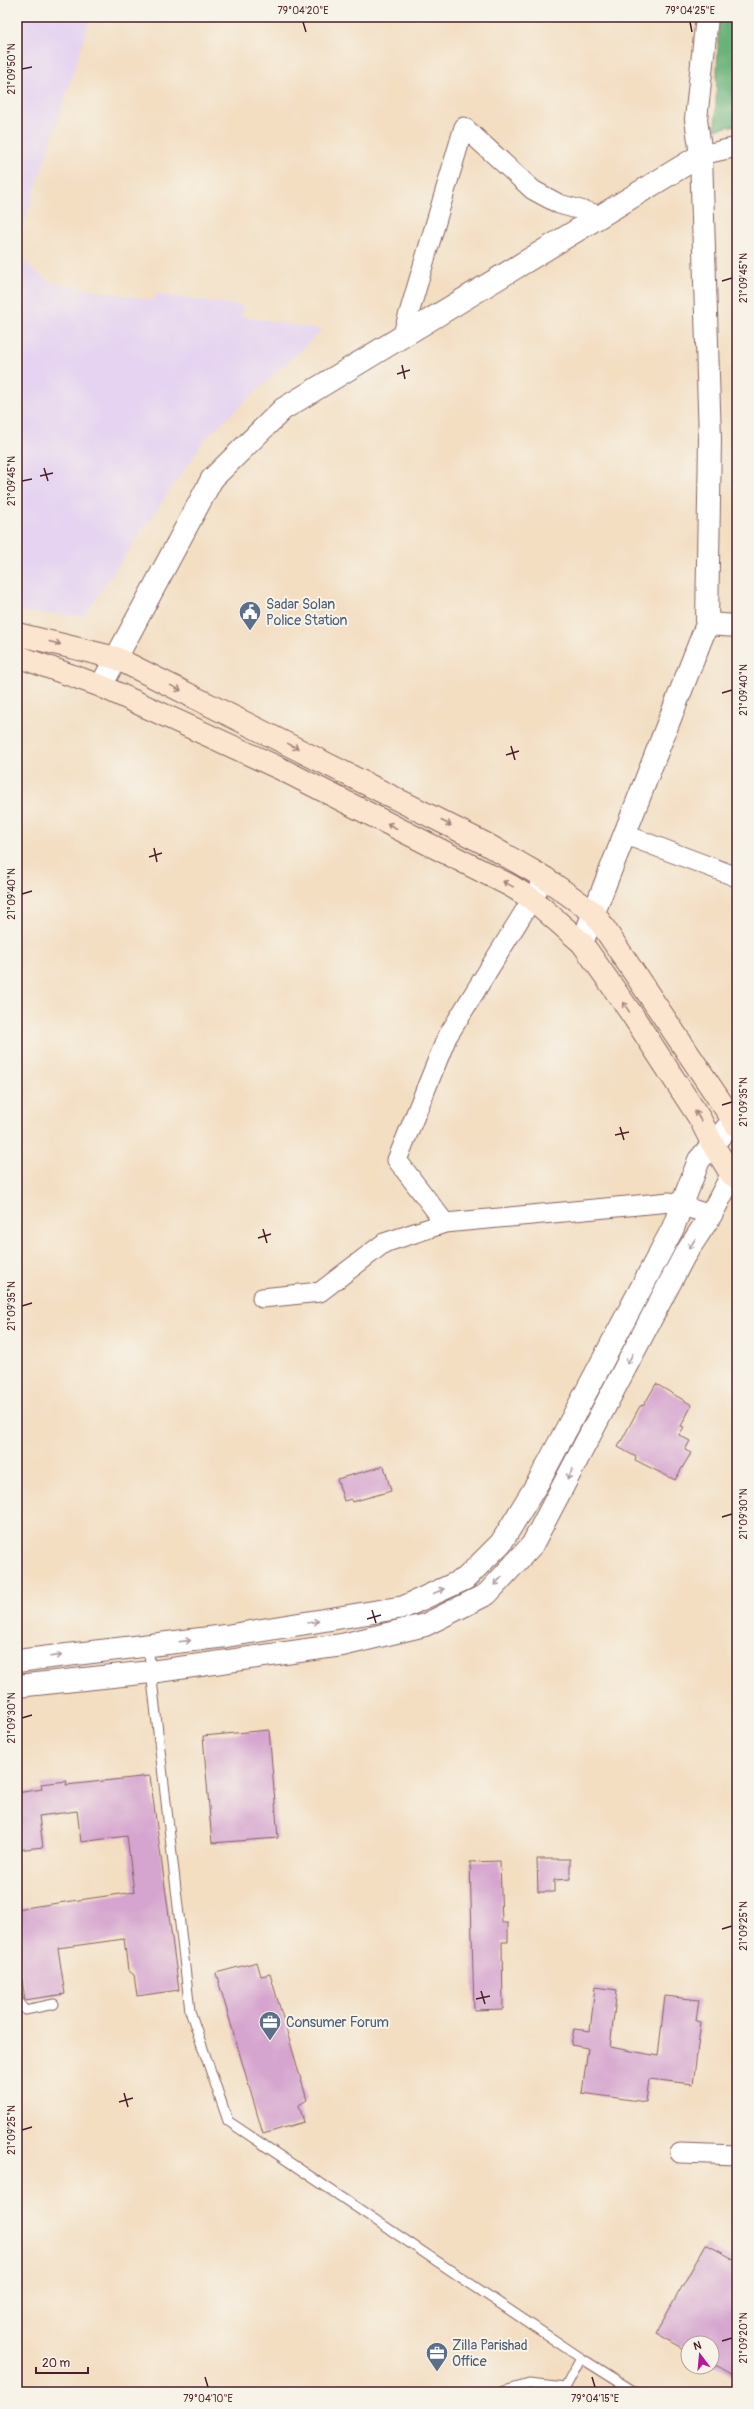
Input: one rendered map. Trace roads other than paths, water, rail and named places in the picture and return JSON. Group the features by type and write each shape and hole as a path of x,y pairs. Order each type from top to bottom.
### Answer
{"main road":[{"path":"17,634 116,658 486,844 545,878 594,914 735,1123"},
{"path":"17,656 101,686 286,772 512,886 532,899 582,943 633,1016 700,1119 712,1143 735,1172"}],"street":[{"path":"582,943 626,835 707,624 710,439 701,155 696,119 707,17"},
{"path":"402,337 464,127 533,190 559,204 602,216"},
{"path":"101,686 212,479 283,409 701,155 737,147"},
{"path":"707,624 737,626"},
{"path":"626,835 737,877"},
{"path":"445,1223 397,1160 447,1038 545,878"},
{"path":"17,1661 226,1636 404,1607 465,1580 500,1543 540,1479 673,1228 699,1160 712,1143 735,1123"},
{"path":"17,1686 151,1672 342,1645 425,1625 487,1594 532,1545 684,1256 735,1172"},
{"path":"262,1298 320,1292 384,1243 445,1223 670,1202 710,1215"},
{"path":"680,2153 737,2155"}],"lane":[{"path":"148,1645 190,2011 228,2121 581,2358 636,2392"},
{"path":"17,1994 25,2010 54,2004"},
{"path":"501,2392 529,2384 564,2390 581,2358"}],"place":[{"name":"Sadar Solan Police Station","path":"250,632"},
{"name":"Consumer Forum","path":"270,2042"},
{"name":"Zilla Parishad Office","path":"437,2372"}]}
